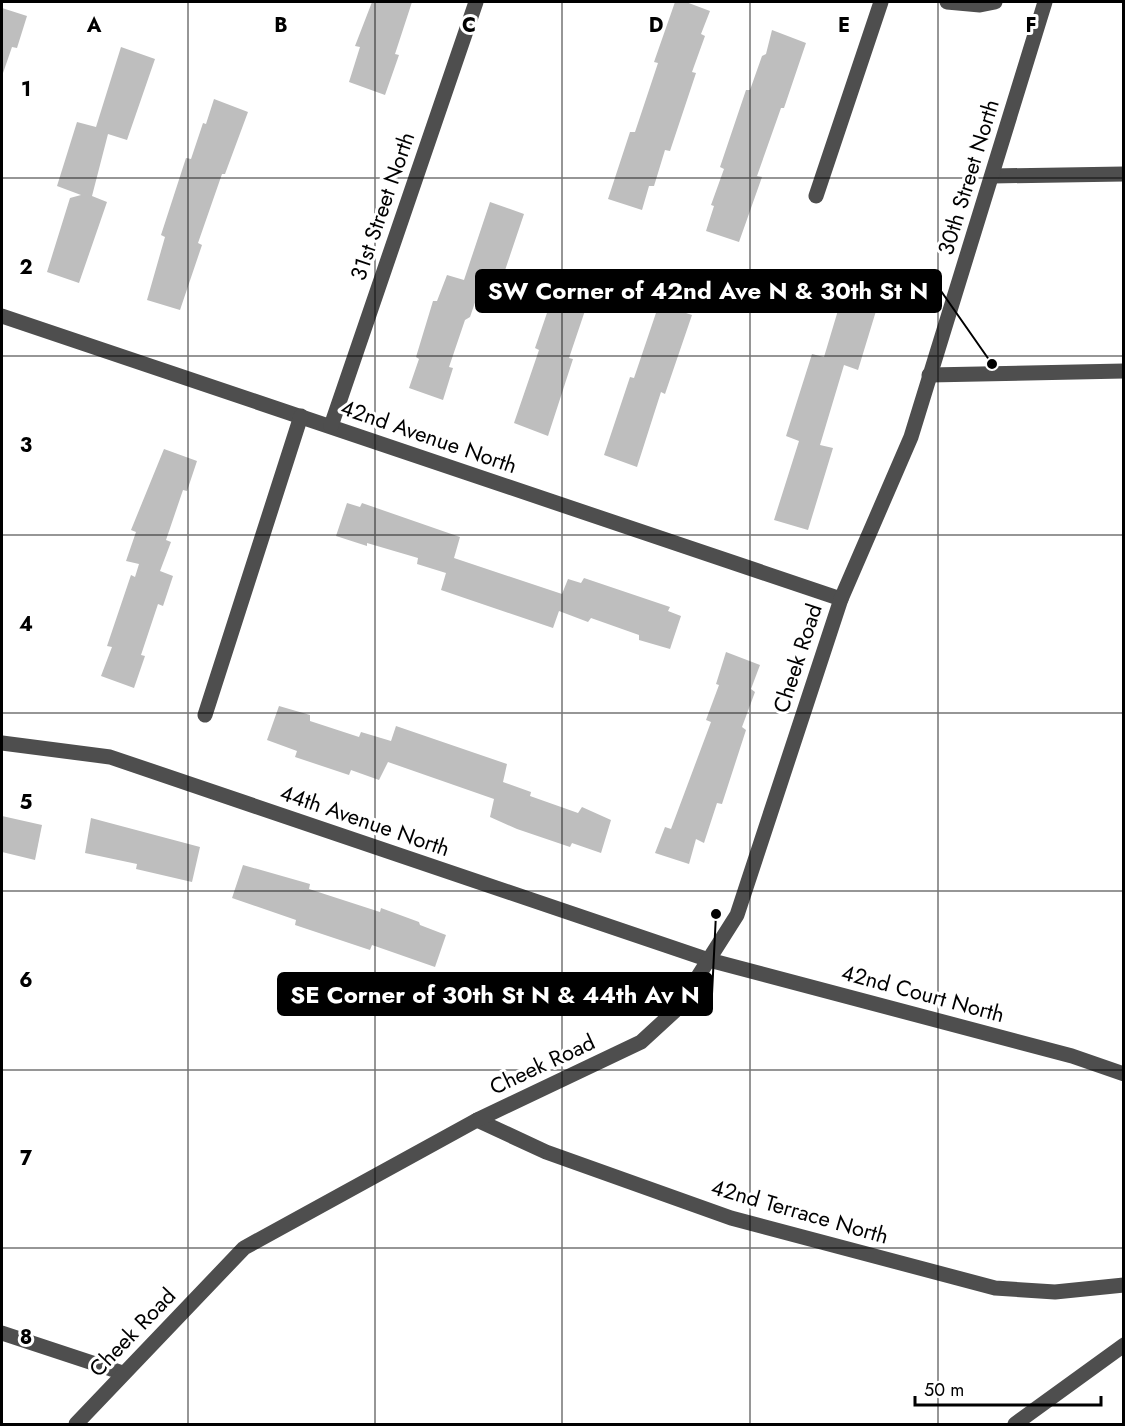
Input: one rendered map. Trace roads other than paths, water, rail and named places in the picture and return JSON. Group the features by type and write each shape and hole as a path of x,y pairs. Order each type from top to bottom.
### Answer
{"street":[{"name":"31st Street North","path":"331,426 476,2"},
{"path":"816,196 881,2"},
{"path":"947,2 980,5 995,2"},
{"name":"30th Street North","path":"841,599 910,437 1045,2"},
{"path":"992,176 1124,174"},
{"name":"42nd Avenue North","path":"2,316 764,575 841,599"},
{"path":"929,375 1124,371"},
{"path":"205,716 301,416"},
{"name":"Cheek Road","path":"76,1425 244,1248 477,1120 641,1042 678,1008 737,915 841,599"},
{"name":"44th Avenue North","path":"2,743 110,757 709,960"},
{"name":"42nd Court North","path":"709,960 1072,1056 1124,1074"},
{"name":"42nd Terrace North","path":"477,1120 546,1152 731,1218 995,1288 1055,1292 1124,1285"},
{"path":"2,1334 123,1373"},
{"path":"1015,1425 1124,1345"}],"place":[{"name":"SW Corner of 42nd Ave N & 30th St N","path":"992,364"},
{"name":"SE Corner of 30th St N & 44th Av N","path":"716,914"}]}
